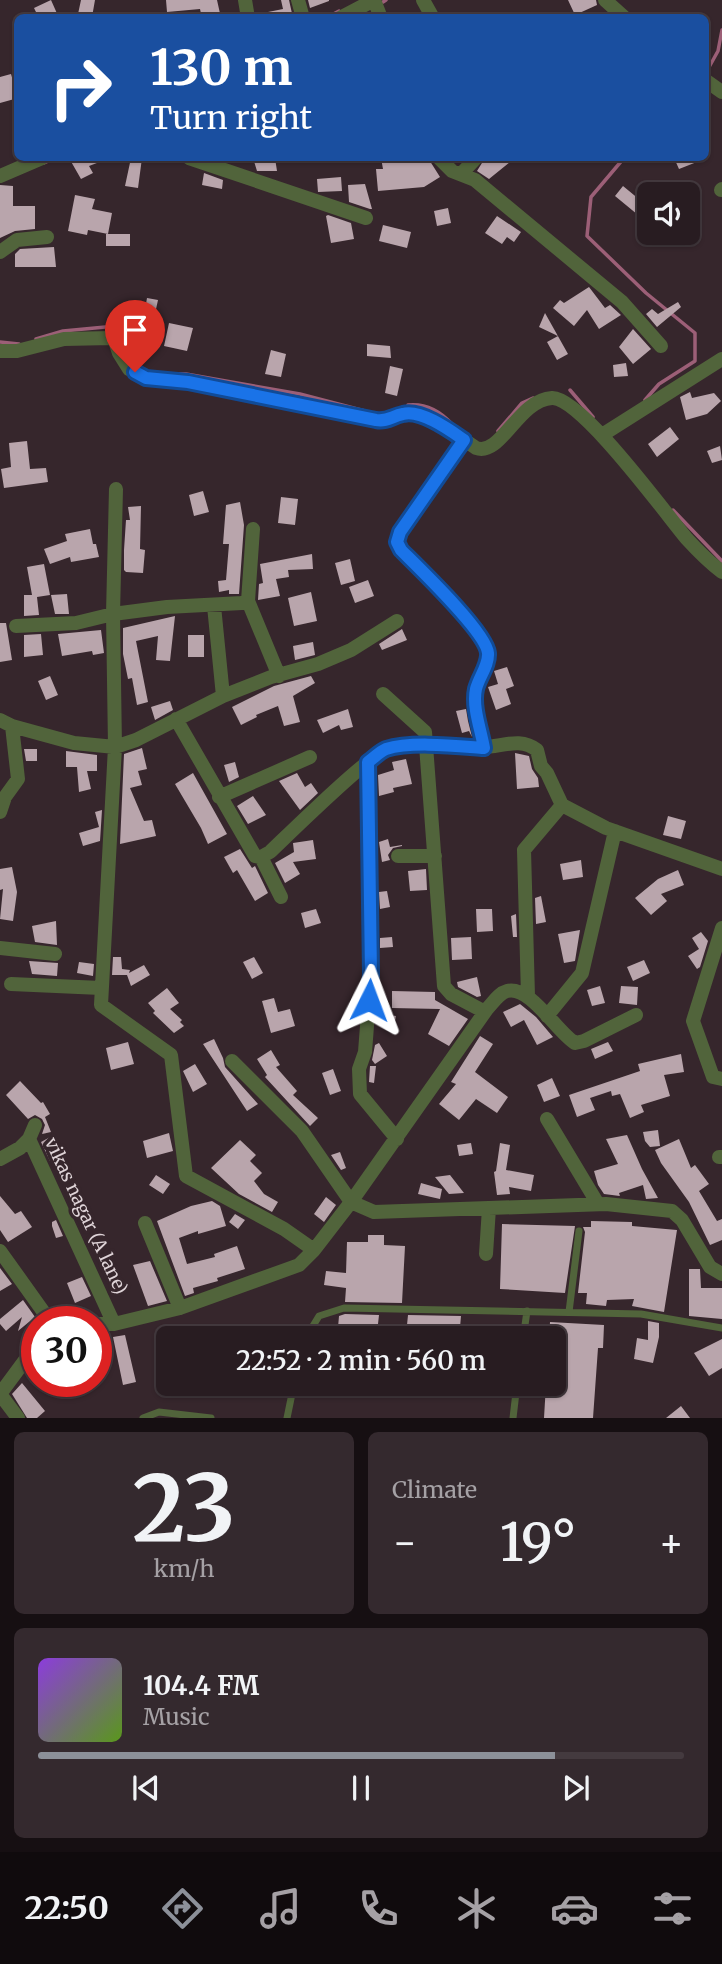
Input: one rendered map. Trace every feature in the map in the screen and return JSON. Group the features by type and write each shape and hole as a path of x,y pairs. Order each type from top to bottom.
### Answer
{"street":[{"path":"349,14 374,0"},
{"path":"605,0 621,14"},
{"path":"0,176 35,161"},
{"path":"203,161 366,218"},
{"path":"442,161 452,170 475,180 622,302 661,346"},
{"path":"461,174 473,161"},
{"path":"0,251 17,240 47,237"},
{"path":"0,351 17,351 64,339 111,338 129,369 146,378 188,382 383,421 407,414 436,421 479,450 488,449 498,443 520,414 542,400 555,397 569,403 606,433 689,541 722,572"},
{"path":"606,433 722,359"},
{"path":"464,440 400,532 397,542 401,550 467,619 488,650 476,688 475,701 484,748"},
{"path":"116,489 113,614 115,747 101,1005 171,1055 186,1176 284,1229 314,1250"},
{"path":"253,529 248,601 279,677"},
{"path":"16,626 76,623 113,614 167,607 214,606 248,601"},
{"path":"214,606 223,696"},
{"path":"0,812 5,797 18,779 6,723 74,743 115,747 136,740 223,696 351,650 397,621"},
{"path":"383,694 425,732 444,986 451,994 485,1012"},
{"path":"176,719 255,856 261,857 270,852 384,750 426,745 484,748 517,743 532,746 537,750 541,766 562,805 615,831 722,869"},
{"path":"219,797 310,757"},
{"path":"368,762 371,974 365,1052 359,1069 360,1094 397,1139"},
{"path":"528,996 524,850 562,805"},
{"path":"547,1016 582,972 615,831"},
{"path":"398,856 435,856"},
{"path":"261,857 281,897"},
{"path":"722,928 693,1021 713,1077 722,1079"},
{"path":"0,948 55,954"},
{"path":"11,984 102,988"},
{"path":"114,1324 180,1308 299,1265 351,1202 499,995 515,990 528,996 575,1043 636,1015"},
{"path":"232,1061 302,1131 351,1202 374,1212 598,1204 677,1207 710,1267 722,1274"},
{"path":"547,1119 598,1204"},
{"name":"vikas nagar (A lane)","path":"0,1158 20,1148 32,1132 114,1324"},
{"path":"486,1254 489,1208"},
{"path":"145,1223 180,1308"},
{"path":"0,1251 39,1306"},
{"path":"18,1418 0,1394 21,1366"}],"lane":[{"path":"569,1312 579,1231"},
{"path":"313,1326 319,1316 344,1308 641,1314 722,1328"},
{"path":"525,1326 527,1311"},
{"path":"287,1418 292,1396"},
{"path":"513,1418 516,1396"},
{"path":"143,1418 159,1412 211,1418"}],"building":[{"path":"51,0 57,14 37,14 34,8"},
{"path":"81,0 95,0 93,14 78,14"},
{"path":"166,0 217,0 220,14 201,14 200,9 167,12"},
{"path":"281,0 289,0 292,14 263,14 263,13 283,9"},
{"path":"308,0 329,0 329,1 310,8"},
{"path":"568,0 596,0 597,5 575,14"},
{"path":"11,74 14,99 0,103 0,77"},
{"path":"71,161 102,161 89,166 93,173 81,179"},
{"path":"130,161 142,161 138,188 125,186"},
{"path":"254,161 275,161 277,171 257,171"},
{"path":"382,161 430,161 440,177 424,187 378,191 376,169 383,169"},
{"path":"483,161 511,161 489,179 477,171"},
{"path":"675,161 699,161 679,169"},
{"path":"204,173 223,180 222,189 202,185"},
{"path":"341,177 342,191 318,192 317,179"},
{"path":"365,184 372,209 349,202 348,185"},
{"path":"0,185 13,186 13,206 35,206 35,229 15,231 0,238"},
{"path":"623,186 637,198 637,214 615,196"},
{"path":"75,195 95,199 92,209 112,213 108,234 88,230 87,235 68,231"},
{"path":"448,208 451,223 437,226 434,211"},
{"path":"328,215 351,223 354,239 331,243"},
{"path":"497,216 521,232 514,242 507,237 502,244 485,233"},
{"path":"383,225 411,232 407,248 379,241"},
{"path":"106,234 130,234 130,246 106,246"},
{"path":"54,247 56,267 15,267 15,254 20,249"},
{"path":"589,287 605,308 610,305 621,315 599,329 587,310 574,326 553,308 560,300 564,303"},
{"path":"147,298 158,300 153,323 143,321"},
{"path":"678,302 681,307 657,327 646,314 652,309 658,314"},
{"path":"545,313 558,336 539,327"},
{"path":"169,323 193,328 187,351 164,346"},
{"path":"633,329 651,349 633,364 619,347"},
{"path":"558,336 568,354 557,360 547,342"},
{"path":"367,344 390,346 391,358 367,356"},
{"path":"271,350 286,354 281,377 265,374"},
{"path":"626,363 628,376 614,377 613,365"},
{"path":"390,366 403,369 397,396 385,393"},
{"path":"690,392 692,398 714,393 721,401 707,414 686,420 680,397"},
{"path":"670,427 679,439 657,457 648,444"},
{"path":"27,441 30,469 46,468 48,482 4,488 1,469 11,467 9,443"},
{"path":"720,446 722,460 712,463 707,451"},
{"path":"203,491 209,512 194,516 189,495"},
{"path":"281,497 298,499 295,525 278,523"},
{"path":"240,502 244,525 239,594 229,594 229,590 219,592 218,581 226,580 229,544 223,544 226,505"},
{"path":"141,506 140,549 145,550 143,573 126,572 124,550 126,520 130,520 128,507"},
{"path":"90,529 99,557 71,562 70,557 50,564 44,549 67,541 65,534"},
{"path":"312,554 313,569 288,570 289,577 276,579 280,596 258,600 259,584 263,583 260,564"},
{"path":"350,559 355,581 341,585 335,563"},
{"path":"44,564 50,595 37,597 39,615 24,616 24,595 32,595 27,567"},
{"path":"368,580 374,596 355,603 349,587"},
{"path":"311,592 317,621 294,626 288,598"},
{"path":"67,594 69,614 55,614 51,595"},
{"path":"175,616 170,661 156,660 158,636 136,641 148,702 137,705 132,678 128,679 123,654 123,628"},
{"path":"0,623 6,623 12,660 0,662"},
{"path":"402,629 407,640 382,650 379,644"},
{"path":"101,630 104,653 93,655 92,651 62,656 58,634"},
{"path":"41,634 43,655 24,657 24,635"},
{"path":"188,635 204,635 204,657 188,657"},
{"path":"313,642 315,655 295,660 293,646"},
{"path":"507,667 514,686 506,689 511,704 496,710 488,687 498,684 494,671"},
{"path":"50,676 58,695 46,700 38,681"},
{"path":"311,676 315,683 293,696 300,722 284,726 278,706 241,725 232,707 274,686"},
{"path":"170,701 173,710 155,720 151,707"},
{"path":"348,709 353,727 341,730 339,725 323,733 317,720"},
{"path":"466,709 472,737 469,731 462,733 456,711"},
{"path":"142,748 147,769 138,771 142,785 130,788 144,821 152,820 156,836 120,844 124,754"},
{"path":"24,749 37,749 37,761 26,761"},
{"path":"66,751 97,755 97,771 87,771 91,789 79,792 77,767 66,767"},
{"path":"515,753 529,756 539,787 517,789"},
{"path":"406,759 412,784 393,788 394,792 379,796 378,775 394,770 392,762"},
{"path":"235,762 239,777 229,782 224,765"},
{"path":"193,773 227,834 208,844 175,784"},
{"path":"297,773 305,787 311,783 318,793 300,810 279,781"},
{"path":"253,796 266,815 248,824 237,806"},
{"path":"102,810 100,841 83,846 79,833 99,827 95,812"},
{"path":"668,816 686,821 681,839 663,835"},
{"path":"388,839 390,847 402,846 393,848 388,855 390,860 382,862 379,842"},
{"path":"313,840 316,859 293,862 300,874 285,883 275,863 294,852 293,843"},
{"path":"240,849 252,868 255,866 268,893 255,901 237,870 233,873 224,857"},
{"path":"581,860 583,877 563,880 560,864"},
{"path":"12,867 17,892 13,921 0,919 3,889 0,890 0,869"},
{"path":"426,869 427,890 410,891 408,871"},
{"path":"678,870 684,885 661,894 667,901 651,915 635,898 658,879"},
{"path":"387,891 390,907 380,909 379,892"},
{"path":"541,896 546,922 536,924 535,898"},
{"path":"316,909 321,923 305,928 301,913"},
{"path":"476,909 492,909 493,931 477,932"},
{"path":"516,914 517,937 513,937 511,916"},
{"path":"56,921 57,945 35,942 32,926"},
{"path":"580,930 575,961 564,963 558,934"},
{"path":"701,932 708,941 697,969 688,956 699,949 692,938"},
{"path":"392,937 393,947 380,948 380,938"},
{"path":"471,937 472,959 452,960 451,938"},
{"path":"113,957 121,957 122,969 130,970 129,973 144,965 150,975 131,986 127,975 112,975"},
{"path":"254,957 263,973 252,979 243,962"},
{"path":"644,960 650,973 633,981 627,967"},
{"path":"29,961 58,963 57,976 32,974"},
{"path":"79,962 94,964 93,976 77,973"},
{"path":"477,977 481,996 477,997 458,987 457,982"},
{"path":"600,986 605,1003 592,1006 587,990"},
{"path":"621,986 638,987 637,1005 619,1003"},
{"path":"167,988 179,1003 170,1009 182,1020 180,1022 184,1026 174,1033 153,1013 155,1011 148,1003"},
{"path":"392,991 435,992 435,1000 468,1019 449,1046 428,1034 440,1009 392,1008"},
{"path":"274,998 278,1012 290,1009 295,1026 271,1033 262,1001"},
{"path":"520,1004 536,1017 553,1037 537,1045 524,1020 511,1027 503,1012"},
{"path":"382,1014 396,1016 394,1026 380,1024"},
{"path":"480,1036 493,1044 475,1072 508,1097 497,1113 476,1099 459,1120 439,1104 456,1084 451,1082"},
{"path":"214,1039 225,1067 258,1104 247,1111 203,1044"},
{"path":"128,1042 134,1064 111,1070 106,1048"},
{"path":"608,1042 613,1051 595,1059 591,1049"},
{"path":"379,1043 387,1056 375,1064 372,1060 375,1045"},
{"path":"271,1050 280,1065 276,1067 297,1091 293,1095 318,1118 310,1126 265,1077 267,1075 257,1059"},
{"path":"681,1054 684,1072 664,1075 670,1096 641,1105 644,1112 630,1118 620,1094 612,1096 611,1091 590,1098 595,1110 577,1117 569,1095 640,1071 638,1064"},
{"path":"195,1064 207,1084 193,1092 183,1071"},
{"path":"370,1066 376,1066 374,1083 369,1082"},
{"path":"333,1069 341,1091 330,1095 322,1073"},
{"path":"552,1078 560,1096 544,1102 537,1085"},
{"path":"20,1081 43,1102 50,1114 45,1117 51,1132 42,1134 45,1125 42,1119 35,1115 28,1119 6,1095"},
{"path":"658,1130 660,1146 650,1147 643,1132"},
{"path":"169,1133 173,1151 147,1158 143,1141"},
{"path":"627,1135 658,1198 646,1199 643,1185 619,1193 620,1196 604,1194 598,1185 594,1171 618,1164 606,1139"},
{"path":"52,1136 60,1157 50,1161 41,1142"},
{"path":"679,1139 691,1168 695,1165 709,1184 699,1191 717,1221 722,1219 722,1240 710,1245 689,1202 655,1150"},
{"path":"240,1140 256,1155 250,1161 262,1173 254,1181 264,1194 278,1202 272,1212 239,1194 211,1168"},
{"path":"471,1143 473,1154 459,1156 457,1145"},
{"path":"500,1143 510,1145 506,1170 534,1175 531,1191 509,1187 510,1194 497,1195 494,1172"},
{"path":"340,1152 346,1168 341,1170 331,1155"},
{"path":"156,1175 170,1184 163,1194 149,1185"},
{"path":"450,1175 464,1193 449,1194 435,1177"},
{"path":"421,1183 442,1189 440,1199 418,1194"},
{"path":"0,1196 15,1214 21,1211 32,1227 8,1242 0,1230"},
{"path":"326,1197 336,1205 324,1222 314,1214"},
{"path":"212,1201 220,1206 226,1226 179,1238 187,1264 215,1257 214,1254 237,1246 245,1269 193,1288 194,1293 185,1296 157,1221 191,1206"},
{"path":"235,1214 245,1220 238,1229 229,1222"},
{"path":"56,1220 63,1236 56,1238 52,1222"},
{"path":"591,1221 632,1222 632,1226 677,1230 664,1312 632,1306 634,1299 607,1300 606,1306 586,1304 587,1293 578,1293 585,1232 583,1227 591,1227"},
{"path":"502,1224 575,1226 565,1293 500,1289"},
{"path":"368,1235 384,1235 384,1245 405,1246 402,1303 345,1302 346,1288 324,1285 326,1271 346,1273 347,1242 368,1242"},
{"path":"150,1261 167,1301 148,1306 133,1265"},
{"path":"0,1268 12,1284 0,1291"},
{"path":"689,1269 700,1269 701,1288 722,1288 722,1319 689,1316"},
{"path":"82,1277 91,1296 75,1303 67,1283"},
{"path":"23,1300 27,1306 21,1306 21,1318 6,1331 0,1324 0,1319"},
{"path":"379,1315 378,1324 407,1325 408,1315 461,1316 460,1326 338,1326 339,1316"},
{"path":"648,1321 659,1323 653,1363 634,1359 637,1338 648,1340"},
{"path":"550,1322 604,1325 603,1348 598,1348 593,1418 544,1418 545,1396 566,1396 566,1326 550,1326"},
{"path":"125,1335 136,1382 123,1385 113,1337"},
{"path":"722,1339 722,1368 709,1376 694,1353"},
{"path":"21,1384 21,1397 34,1397 45,1411 37,1418 27,1418 12,1394"},
{"path":"681,1406 690,1418 666,1418"}],"waterway":[{"path":"333,14 339,11"},
{"path":"709,67 718,51 722,30"},
{"path":"44,163 48,161"},
{"path":"621,161 591,197 587,236 646,293 695,333 695,361 659,384 645,400"},
{"path":"36,339 63,331 116,326 125,334 135,359 143,370"},
{"path":"0,342 19,344"},
{"path":"174,374 300,394 365,411"},
{"path":"570,390 593,417"},
{"path":"498,431 522,403 533,398"},
{"path":"408,405 421,405 432,409 452,424"},
{"path":"673,510 722,561"}],"route":[{"path":"135,372 146,378 188,382 376,420 388,420 403,414 428,418 464,440 400,532 397,542 401,550 467,619 488,650 476,688 475,701 484,748 426,745 393,748 380,752 368,762 371,974 369,1000"}]}
